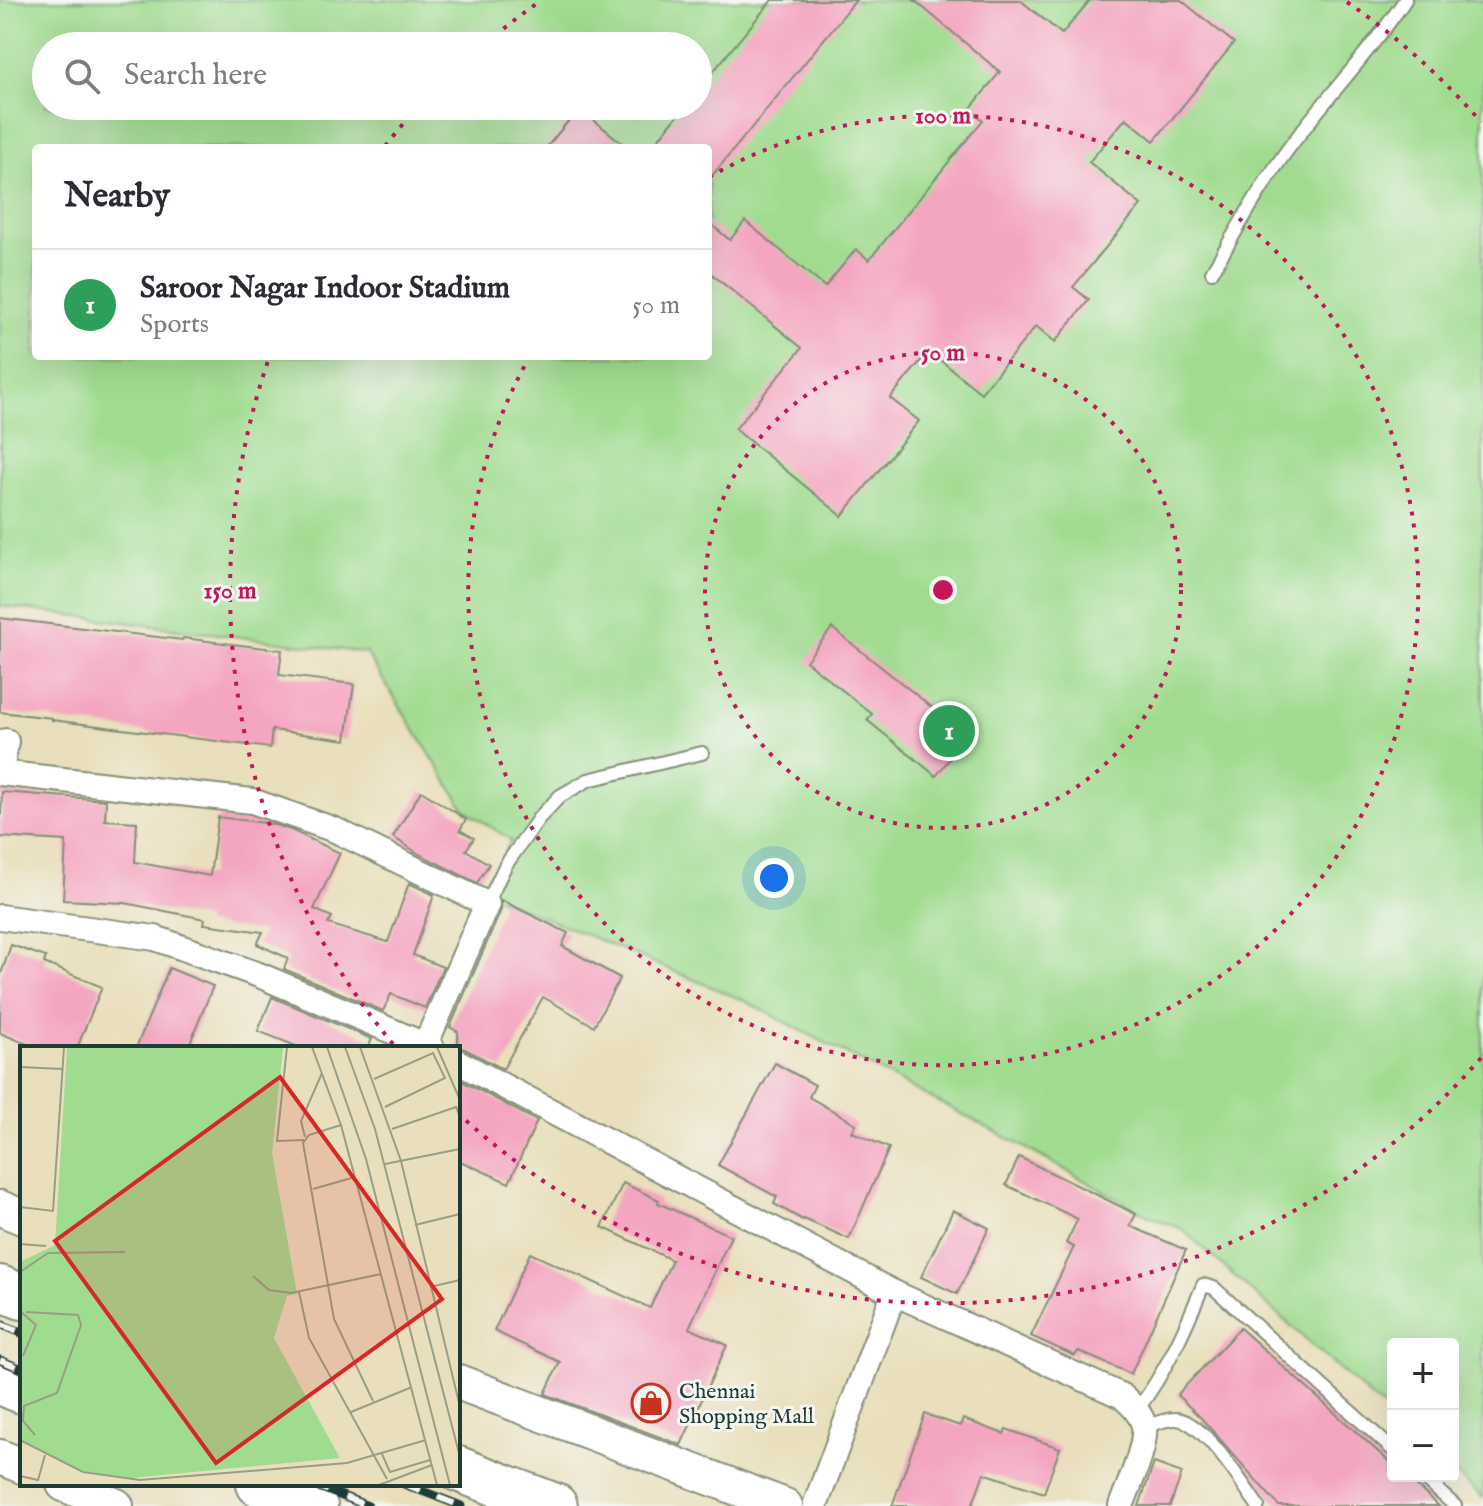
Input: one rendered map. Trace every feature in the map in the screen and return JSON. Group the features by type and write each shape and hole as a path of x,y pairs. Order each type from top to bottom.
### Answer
{"highway":[{"path":"0,1288 20,1296"},
{"path":"0,1382 20,1390"},
{"path":"460,1470 555,1506"},
{"path":"264,1486 315,1506"}],"street":[{"path":"6,741 0,773 252,801 335,830 487,904 427,1046"},
{"path":"0,917 155,938 259,975 425,1046"},
{"path":"460,1063 894,1293 1122,1396 1140,1418 1142,1449 1121,1506"},
{"path":"0,1208 20,1216"},
{"path":"815,1506 894,1293"},
{"path":"460,1383 785,1506"},
{"path":"0,1457 20,1465"}],"lane":[{"path":"1212,272 1258,193 1296,137 1384,31 1405,0"},
{"path":"487,904 505,866 539,818 560,796 588,780 702,753"},
{"path":"1258,1506 1207,1439 1187,1421 1140,1418 1203,1285 1214,1288 1387,1445"},
{"path":"1429,1482 1455,1506"}],"green space":[{"path":"0,0 1483,2 1483,1498 1459,1476 1459,1338 1387,1338 1387,1412 1182,1229 1147,1215 1000,1134 745,1001 484,892 511,840 465,810 366,653 0,606"}],"building":[{"path":"772,0 856,0 712,176 712,144 654,144 674,120 712,120 712,73"},
{"path":"914,0 1020,0 1062,34 1090,0 1181,0 1234,43 1154,141 1126,118 1089,162 1141,205 1073,287 1089,300 1055,342 1036,326 981,393 929,351 890,398 919,421 842,516 735,429 802,348 712,274 712,225 730,240 745,221 825,287 856,249 869,260 983,120 970,109 1000,72"},
{"path":"569,120 594,120 623,144 549,144"},
{"path":"0,618 282,650 279,675 354,684 346,740 272,730 270,748 0,712"},
{"path":"832,628 968,736 936,776 867,720 872,714 806,661"},
{"path":"421,791 466,819 460,830 474,838 466,850 489,864 477,883 419,854 393,837"},
{"path":"2,792 106,800 105,820 137,822 135,862 210,876 218,817 272,824 291,830 340,853 314,909 332,917 328,924 388,942 409,883 434,895 413,955 443,967 425,1008 391,994 383,1011 284,969 288,958 257,944 263,932 204,924 205,919 125,903 63,900 66,841 0,837"},
{"path":"501,900 568,933 562,946 620,978 594,1026 543,997 503,1069 458,1046 458,1032 450,1027 501,910"},
{"path":"11,945 46,957 44,963 102,987 78,1046 32,1046 0,1033 0,977"},
{"path":"169,968 213,986 189,1046 137,1046"},
{"path":"272,997 372,1039 369,1046 296,1046 258,1031"},
{"path":"775,1063 815,1085 809,1097 856,1124 852,1132 889,1148 849,1239 774,1204 777,1197 718,1165"},
{"path":"460,1080 537,1121 509,1183 460,1161"},
{"path":"1019,1157 1136,1214 1130,1226 1186,1250 1131,1374 1078,1351 1075,1356 1031,1336 1074,1247 1066,1243 1078,1219 1006,1185"},
{"path":"623,1183 659,1200 658,1203 731,1236 689,1328 727,1345 681,1445 545,1394 560,1362 494,1331 530,1253 650,1308 672,1260 602,1227"},
{"path":"953,1210 989,1228 957,1294 921,1277"},
{"path":"1240,1328 1387,1460 1387,1482 1412,1482 1439,1506 1279,1506 1177,1395"},
{"path":"925,1414 960,1426 963,1419 1004,1434 1006,1429 1060,1448 1044,1493 984,1473 972,1506 892,1506"},
{"path":"1154,1463 1182,1473 1170,1506 1139,1506"}],"railway":[{"path":"0,1324 20,1332"},
{"path":"0,1360 20,1368"},
{"path":"316,1486 368,1506"},
{"path":"409,1486 461,1506"}],"place":[{"name":"Saroor Nagar Indoor Stadium","path":"949,731"},
{"name":"Chennai Shopping Mall","path":"651,1403"}]}
